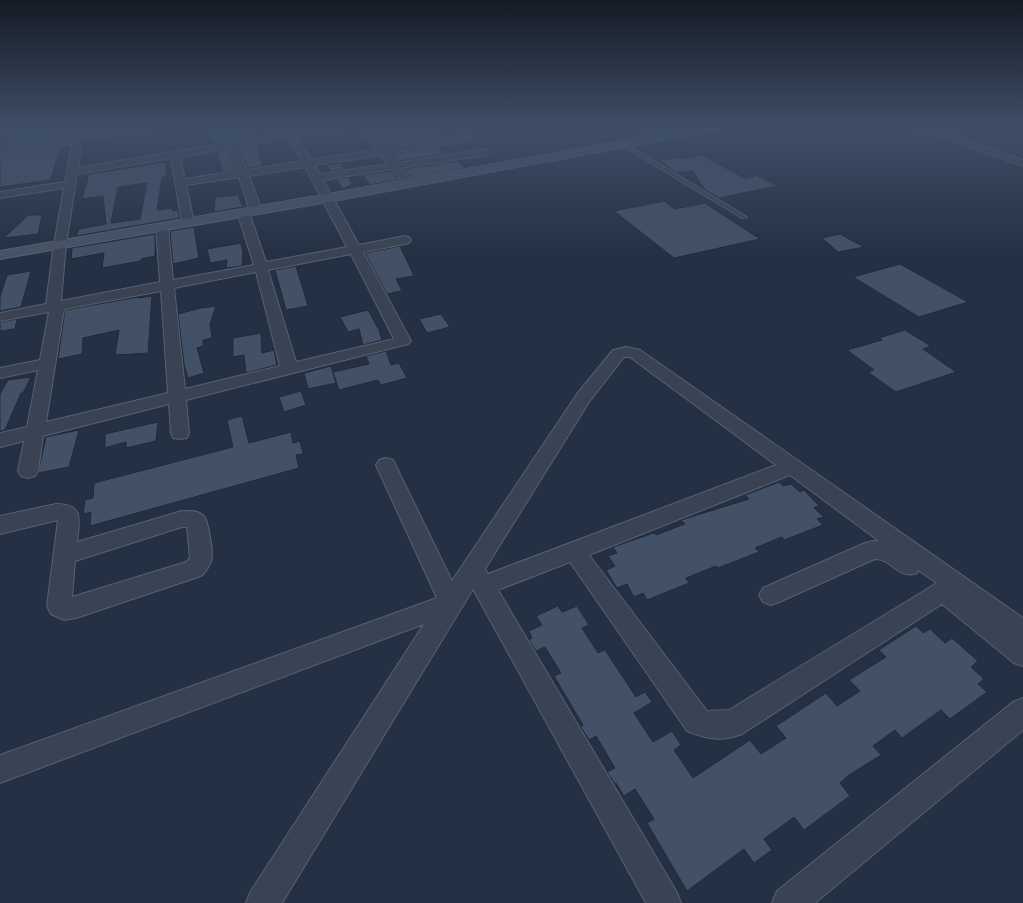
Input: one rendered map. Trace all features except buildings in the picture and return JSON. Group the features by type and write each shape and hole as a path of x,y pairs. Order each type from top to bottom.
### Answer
{"main road":[{"path":"0,255 409,184 486,169"}],"street":[{"path":"28,471 47,363 55,306 60,244 72,172 89,169"},
{"path":"179,169 188,222"},
{"path":"242,169 261,267 289,368"},
{"path":"182,183 266,169"},
{"path":"0,440 403,341 312,169"},
{"path":"317,178 374,169"},
{"path":"397,169 409,184"},
{"path":"0,195 70,184"},
{"path":"162,227 180,433"},
{"path":"0,317 405,240"},
{"path":"263,903 451,603 478,577 583,398 619,353 634,353 1023,632"},
{"path":"0,373 47,363"},
{"path":"386,465 451,603"},
{"path":"478,577 574,551 792,467"},
{"path":"0,525 56,512 63,512 69,516 64,555 59,606 64,609 76,608 193,569 198,565 201,558 197,522 192,519 182,519 64,555"},
{"path":"771,595 873,550 882,550 890,552 943,590 1023,654"},
{"path":"574,551 697,721 707,725 732,724 943,590"},
{"path":"478,577 664,903"},
{"path":"0,769 451,603"},
{"path":"789,903 1023,712"}],"lane":[{"path":"665,169 744,217"}]}
